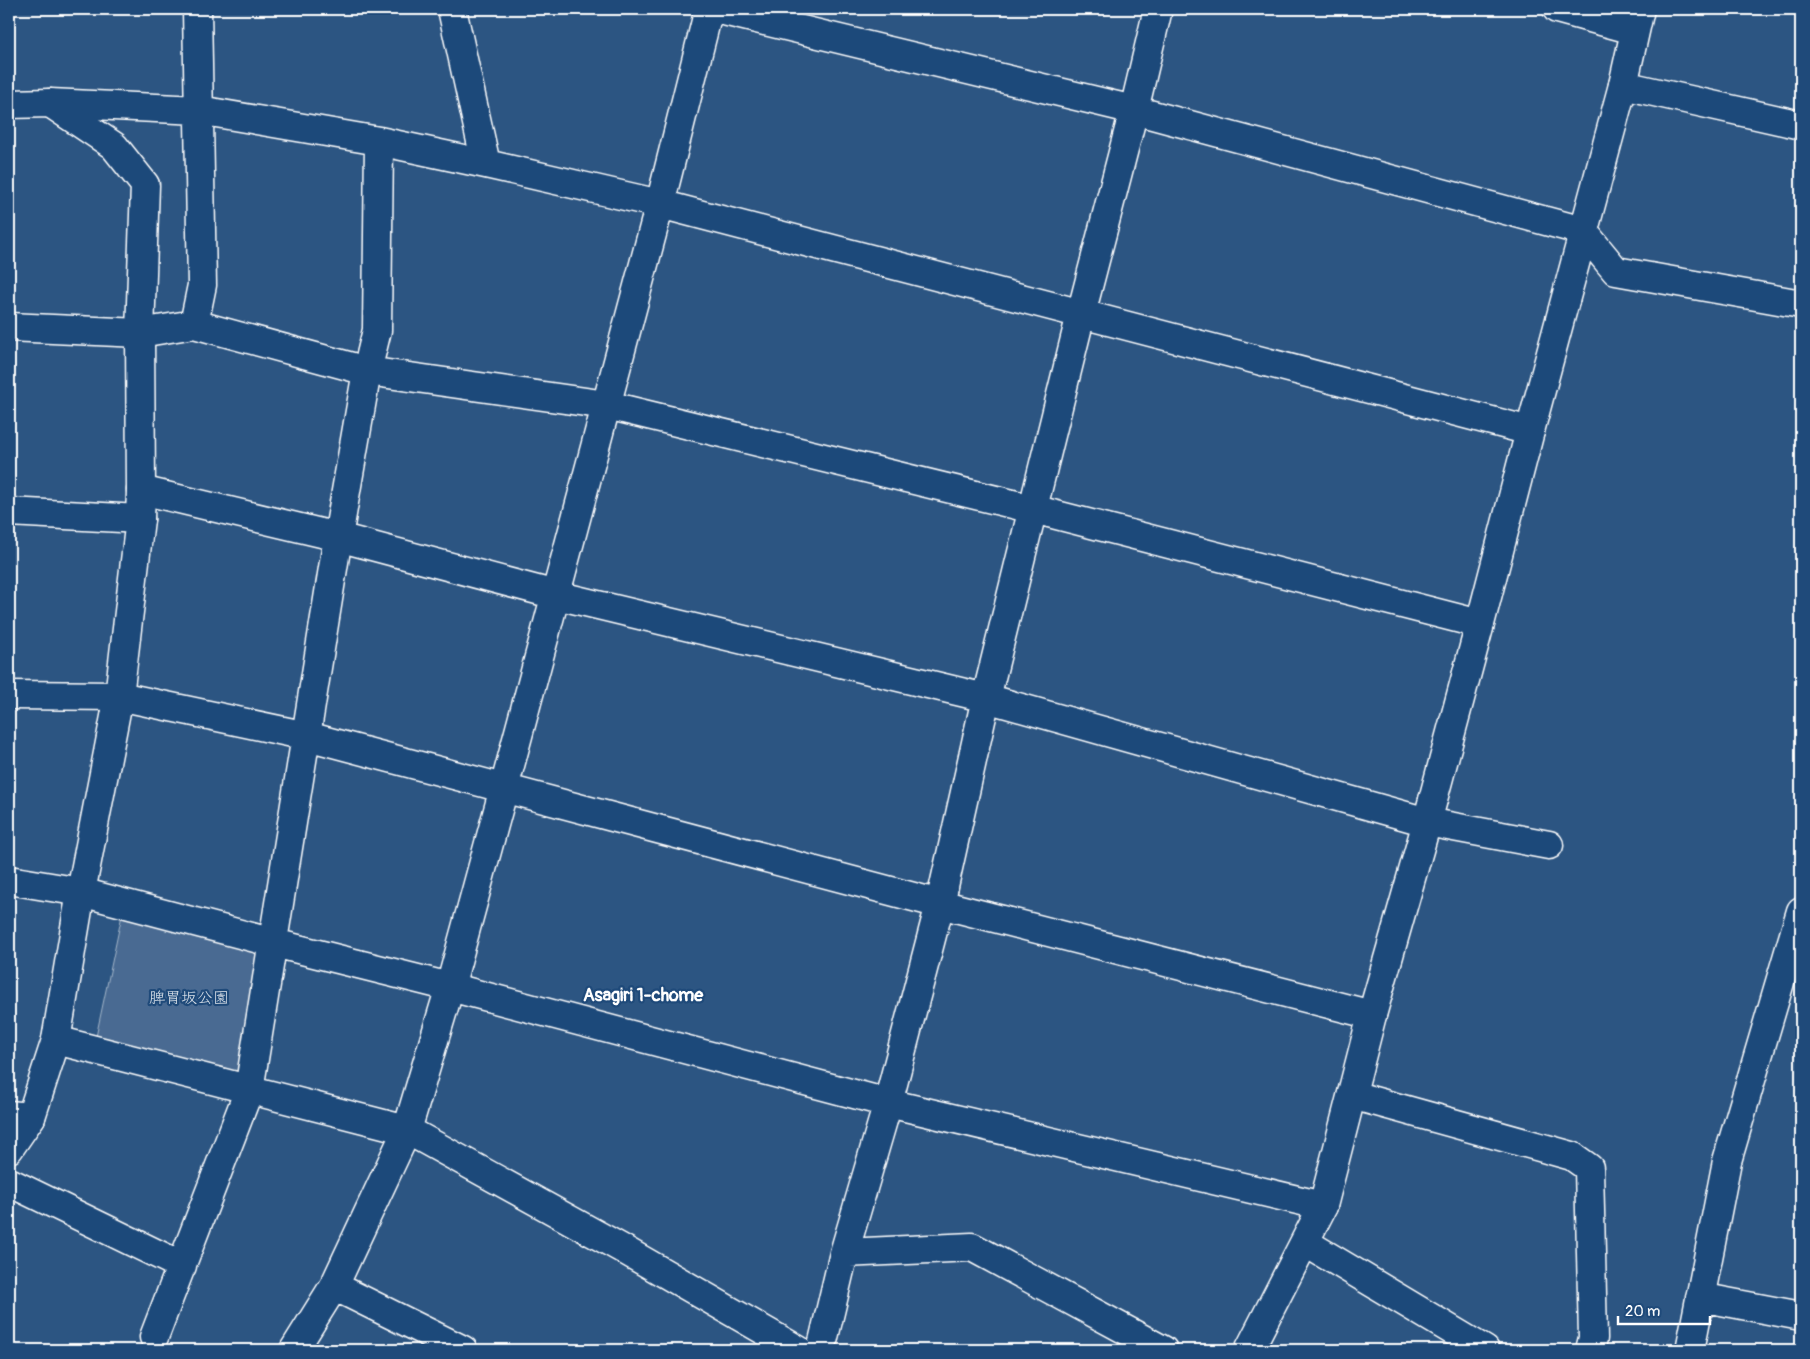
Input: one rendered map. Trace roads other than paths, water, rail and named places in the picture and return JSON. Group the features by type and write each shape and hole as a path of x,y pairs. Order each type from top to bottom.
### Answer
{"street":[{"path":"194,324 202,285 197,9"},
{"path":"452,9 486,164"},
{"path":"294,1350 334,1286 407,1130 450,987 504,788 607,405 710,9"},
{"path":"716,9 1134,110 1583,231 1616,271 1801,304"},
{"path":"821,1350 844,1253 888,1103 940,904 986,698 1158,9"},
{"path":"1249,1350 1324,1206 1372,1015 1427,822 1623,85 1637,19 1557,9"},
{"path":"1623,85 1801,124"},
{"path":"9,1148 20,1116 56,1040 81,892 119,696 140,519 140,333 145,185 114,146 50,103"},
{"path":"9,104 50,103 199,110 379,141 486,164 660,204 1530,431"},
{"path":"154,1337 249,1090 338,538 367,372 377,330 379,141"},
{"path":"9,327 140,333 194,324 367,372 607,405 1033,509 1480,624"},
{"path":"141,490 338,538 556,595 986,698 1427,822 1549,845"},
{"path":"9,512 140,519"},
{"path":"9,695 119,696 307,736 940,904 1372,1015"},
{"path":"9,880 81,892 888,1103 1324,1206"},
{"path":"1690,1350 1727,1161 1801,911"},
{"path":"56,1040 407,1130 621,1248 798,1350"},
{"path":"1352,1095 1572,1156 1589,1168 1593,1338 1590,1350"},
{"path":"9,1182 182,1266"},
{"path":"1306,1243 1485,1350"},
{"path":"844,1253 972,1247 1163,1350"},
{"path":"334,1286 463,1350"},
{"path":"1700,1297 1801,1316"}],"district":[{"name":"Asagiri 1-chome","path":"643,995"}],"park label":[{"name":"脾胃坂公園","path":"189,997"}]}
